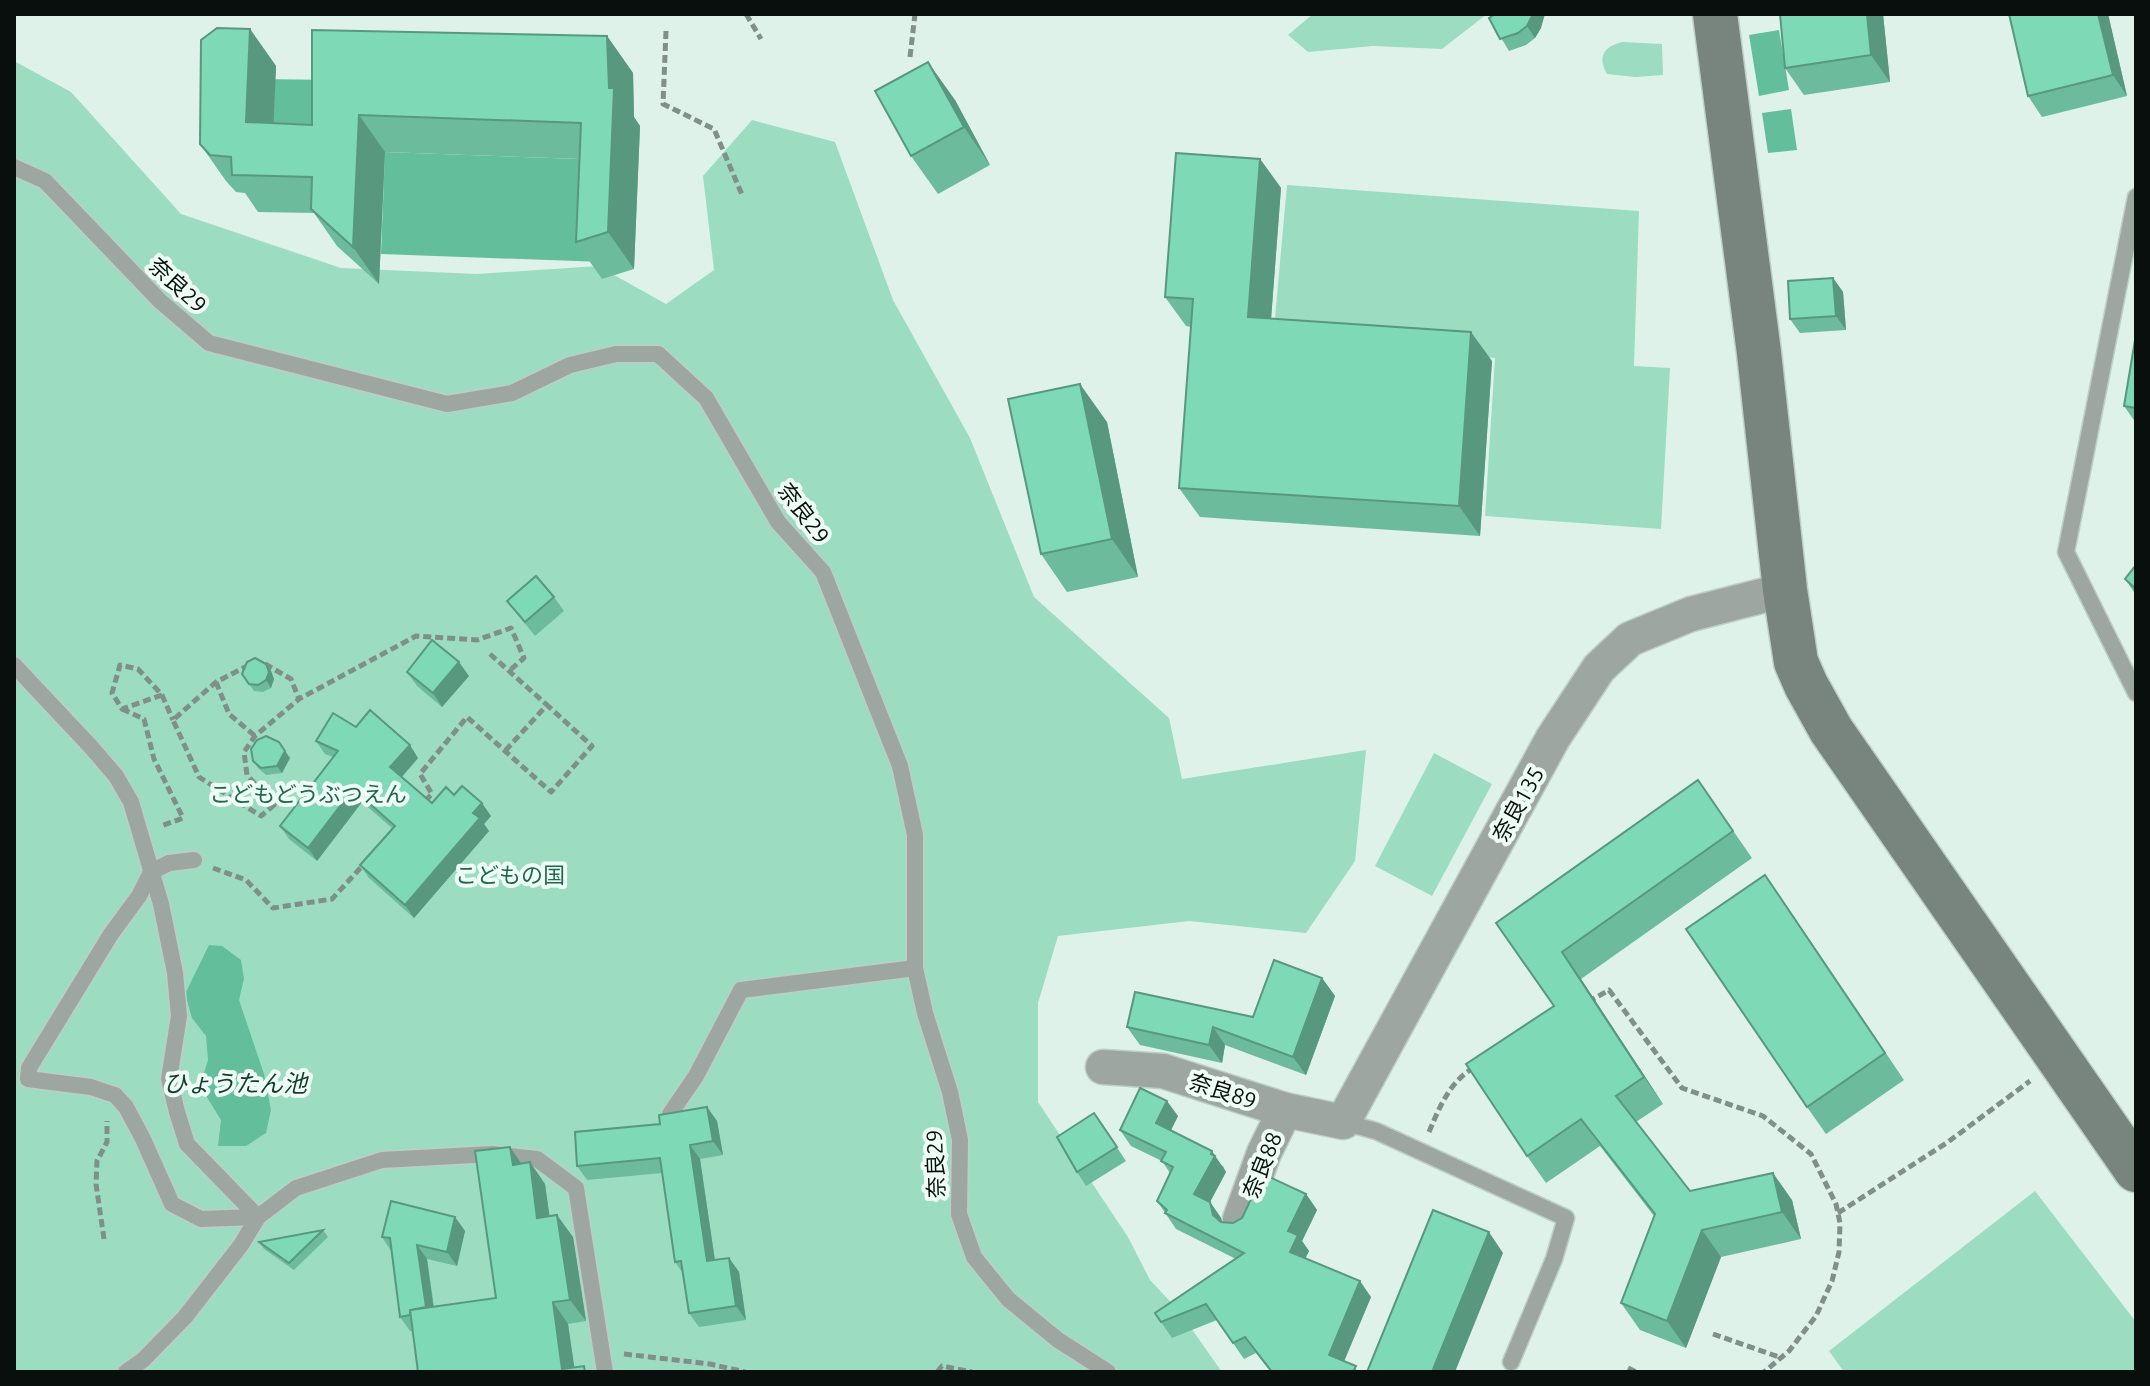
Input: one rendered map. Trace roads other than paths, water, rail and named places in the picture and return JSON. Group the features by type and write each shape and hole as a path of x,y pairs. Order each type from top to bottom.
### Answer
{"street":[{"path":"1715,14 1796,662 1818,709 2136,1170"},
{"name":"奈良135","path":"1343,1122 1553,738 1599,668 1630,639 1691,614 1785,590"},
{"name":"奈良89","path":"1103,1067 1163,1071 1285,1110 1343,1122"},
{"name":"奈良88","path":"1240,1219 1264,1153 1285,1110"}],"lane":[{"name":"奈良29","path":"14,167 45,181 160,301 209,343 447,404 512,393 570,365 616,354 658,354 706,398 778,522 823,572 900,766 915,835 915,968 925,1013 950,1092 960,1140 959,1214 974,1257 1008,1299 1058,1340 1108,1372"},
{"path":"2136,197 2066,552 2136,693"},
{"path":"14,665 57,708 116,776 131,802 161,904 175,973 179,1016 169,1079 177,1112 187,1144 258,1217"},
{"path":"194,860 169,863 151,872 139,896 111,934 29,1068 28,1079 91,1087 115,1095 126,1107 172,1204 201,1219 258,1217"},
{"path":"670,1114 696,1076 741,990 915,968"},
{"path":"1343,1122 1376,1131 1566,1218 1554,1259 1511,1362"},
{"path":"126,1372 143,1360 185,1317 241,1245 258,1217 296,1188 382,1160 492,1154 537,1159 576,1188 605,1372"}],"water":[{"path":"1779,30 1789,90 1759,96 1749,35"},
{"path":"249,79 338,80 337,162 247,157"},
{"path":"1791,109 1797,150 1768,153 1762,113"},
{"path":"385,152 607,160 603,262 381,254"},
{"name":"ひょうたん池","path":"209,945 222,946 241,960 244,979 239,1000 264,1074 271,1110 266,1133 246,1146 218,1146 221,1120 200,1086 208,1060 206,1036 192,1018 185,994"}],"park label":[{"name":"こどもどうぶつえん","path":"308,794"},
{"name":"こどもの国","path":"510,875"}]}
